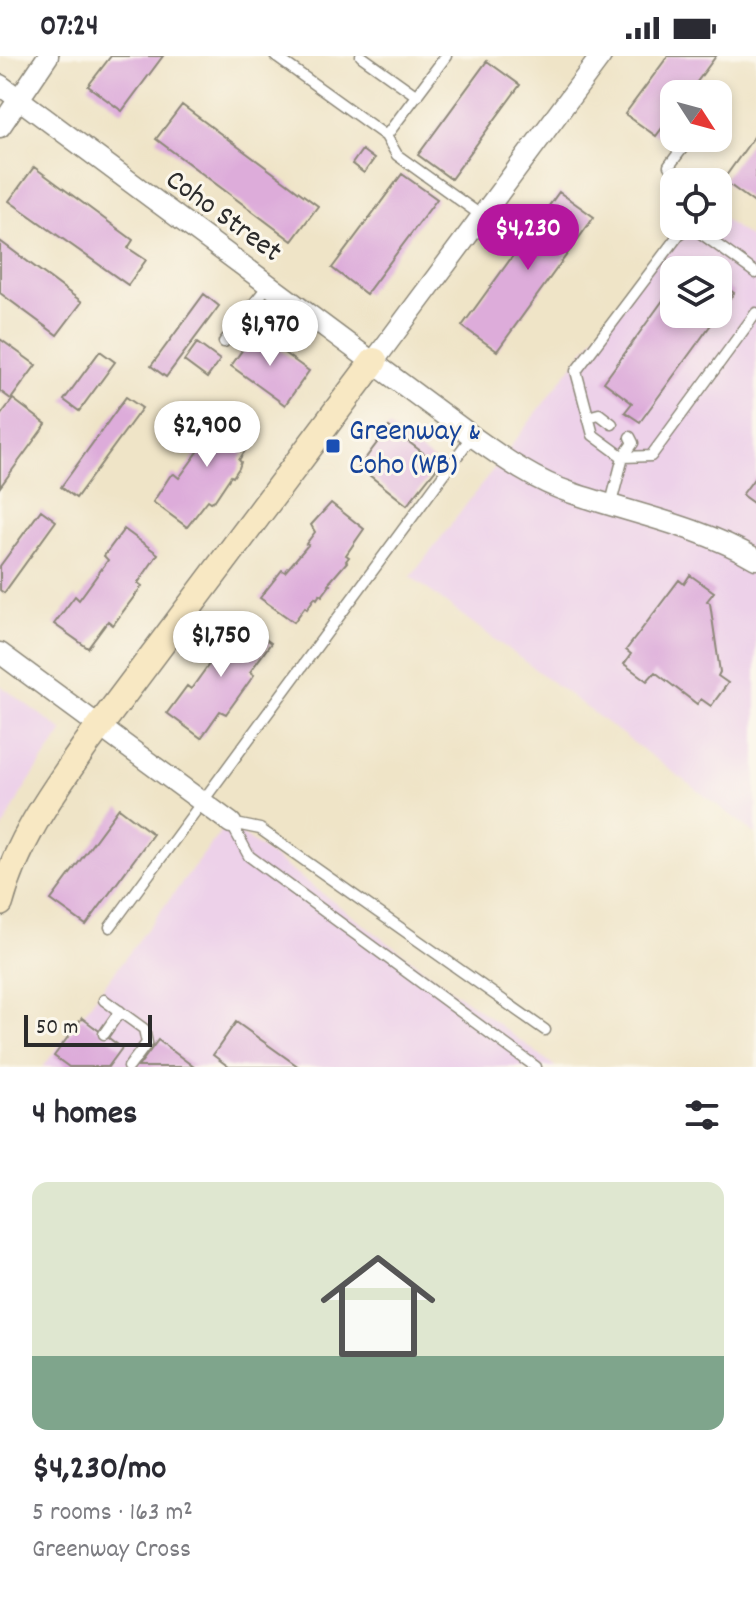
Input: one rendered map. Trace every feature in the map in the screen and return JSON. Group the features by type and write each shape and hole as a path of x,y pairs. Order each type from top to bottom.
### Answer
{"street":[{"path":"0,127 48,56"},
{"path":"0,903 17,855 43,807 101,725 601,56"},
{"name":"Coho Street","path":"0,85 472,436 528,473 571,493 726,541 756,559"},
{"path":"0,653 231,823"}],"lane":[{"path":"275,56 386,136 397,155 482,216"},
{"path":"361,56 417,96"},
{"path":"386,136 446,56"},
{"path":"669,166 680,152"},
{"path":"756,273 695,229 680,233 576,371 593,435 623,457 651,456 756,313"},
{"path":"224,342 270,283"},
{"path":"588,417 599,414 612,424"},
{"path":"110,927 472,436"},
{"path":"611,503 623,457 633,443 630,437"},
{"path":"231,823 260,829 545,1030"},
{"path":"231,823 249,856 536,1067"},
{"path":"104,1000 144,1029 147,1043 129,1067"},
{"path":"104,1034 120,1011"}],"shaded area":[{"path":"732,225 756,242 756,834 411,577 668,240 732,240"},
{"path":"0,685 63,731 22,792 0,834"},
{"path":"227,823 556,1067 43,1067"}],"building":[{"path":"111,56 163,56 122,111 88,86"},
{"path":"668,56 716,56 698,80 660,80 660,131 656,136 625,114"},
{"path":"487,61 520,85 451,179 418,155"},
{"path":"182,105 318,206 292,241 156,139"},
{"path":"756,134 756,204 732,187 732,168"},
{"path":"362,150 374,159 364,173 352,164"},
{"path":"34,167 133,240 128,248 146,260 128,285 9,201"},
{"path":"402,174 437,199 366,294 332,268"},
{"path":"559,192 594,217 497,351 462,326"},
{"path":"0,241 82,302 57,335 0,293"},
{"path":"204,294 219,306 166,377 151,366"},
{"path":"660,304 660,328 708,328 640,422 625,412 632,403 604,382"},
{"path":"255,332 309,371 285,405 231,366"},
{"path":"0,339 36,365 11,399 0,391"},
{"path":"197,343 220,360 207,378 184,361"},
{"path":"100,351 115,362 79,411 64,400"},
{"path":"126,397 142,408 76,498 61,487"},
{"path":"13,399 46,424 0,487 0,416"},
{"path":"223,408 257,432 239,460 239,468 233,477 215,500 208,500 187,527 153,502 170,476 174,474 179,478 208,438 202,434"},
{"path":"389,427 439,465 407,505 359,467"},
{"path":"756,476 756,505 742,495"},
{"path":"331,503 364,529 346,555 349,557 347,562 322,596 315,597 294,622 260,598 282,570 285,572 308,545 315,532 311,525"},
{"path":"41,510 56,521 4,593 0,590 0,566"},
{"path":"124,529 158,554 138,583 142,586 113,625 108,621 88,648 54,624 75,596 79,600 108,560 104,556"},
{"path":"690,575 714,592 707,601 710,603 720,672 718,676 728,683 711,706 701,699 697,704 655,672 647,681 624,664 631,654 626,650 679,580 684,584"},
{"path":"236,618 271,643 250,672 254,675 226,714 220,711 201,738 167,713 187,686 191,689 220,649 216,646"},
{"path":"119,808 153,834 86,925 51,900"},
{"path":"82,1018 122,1048 108,1067 69,1067 54,1056"},
{"path":"236,1022 299,1067 229,1067 213,1055"},
{"path":"158,1040 194,1067 138,1067"}],"place":[{"name":"Greenway & Coho (WB)","path":"333,446"}]}
